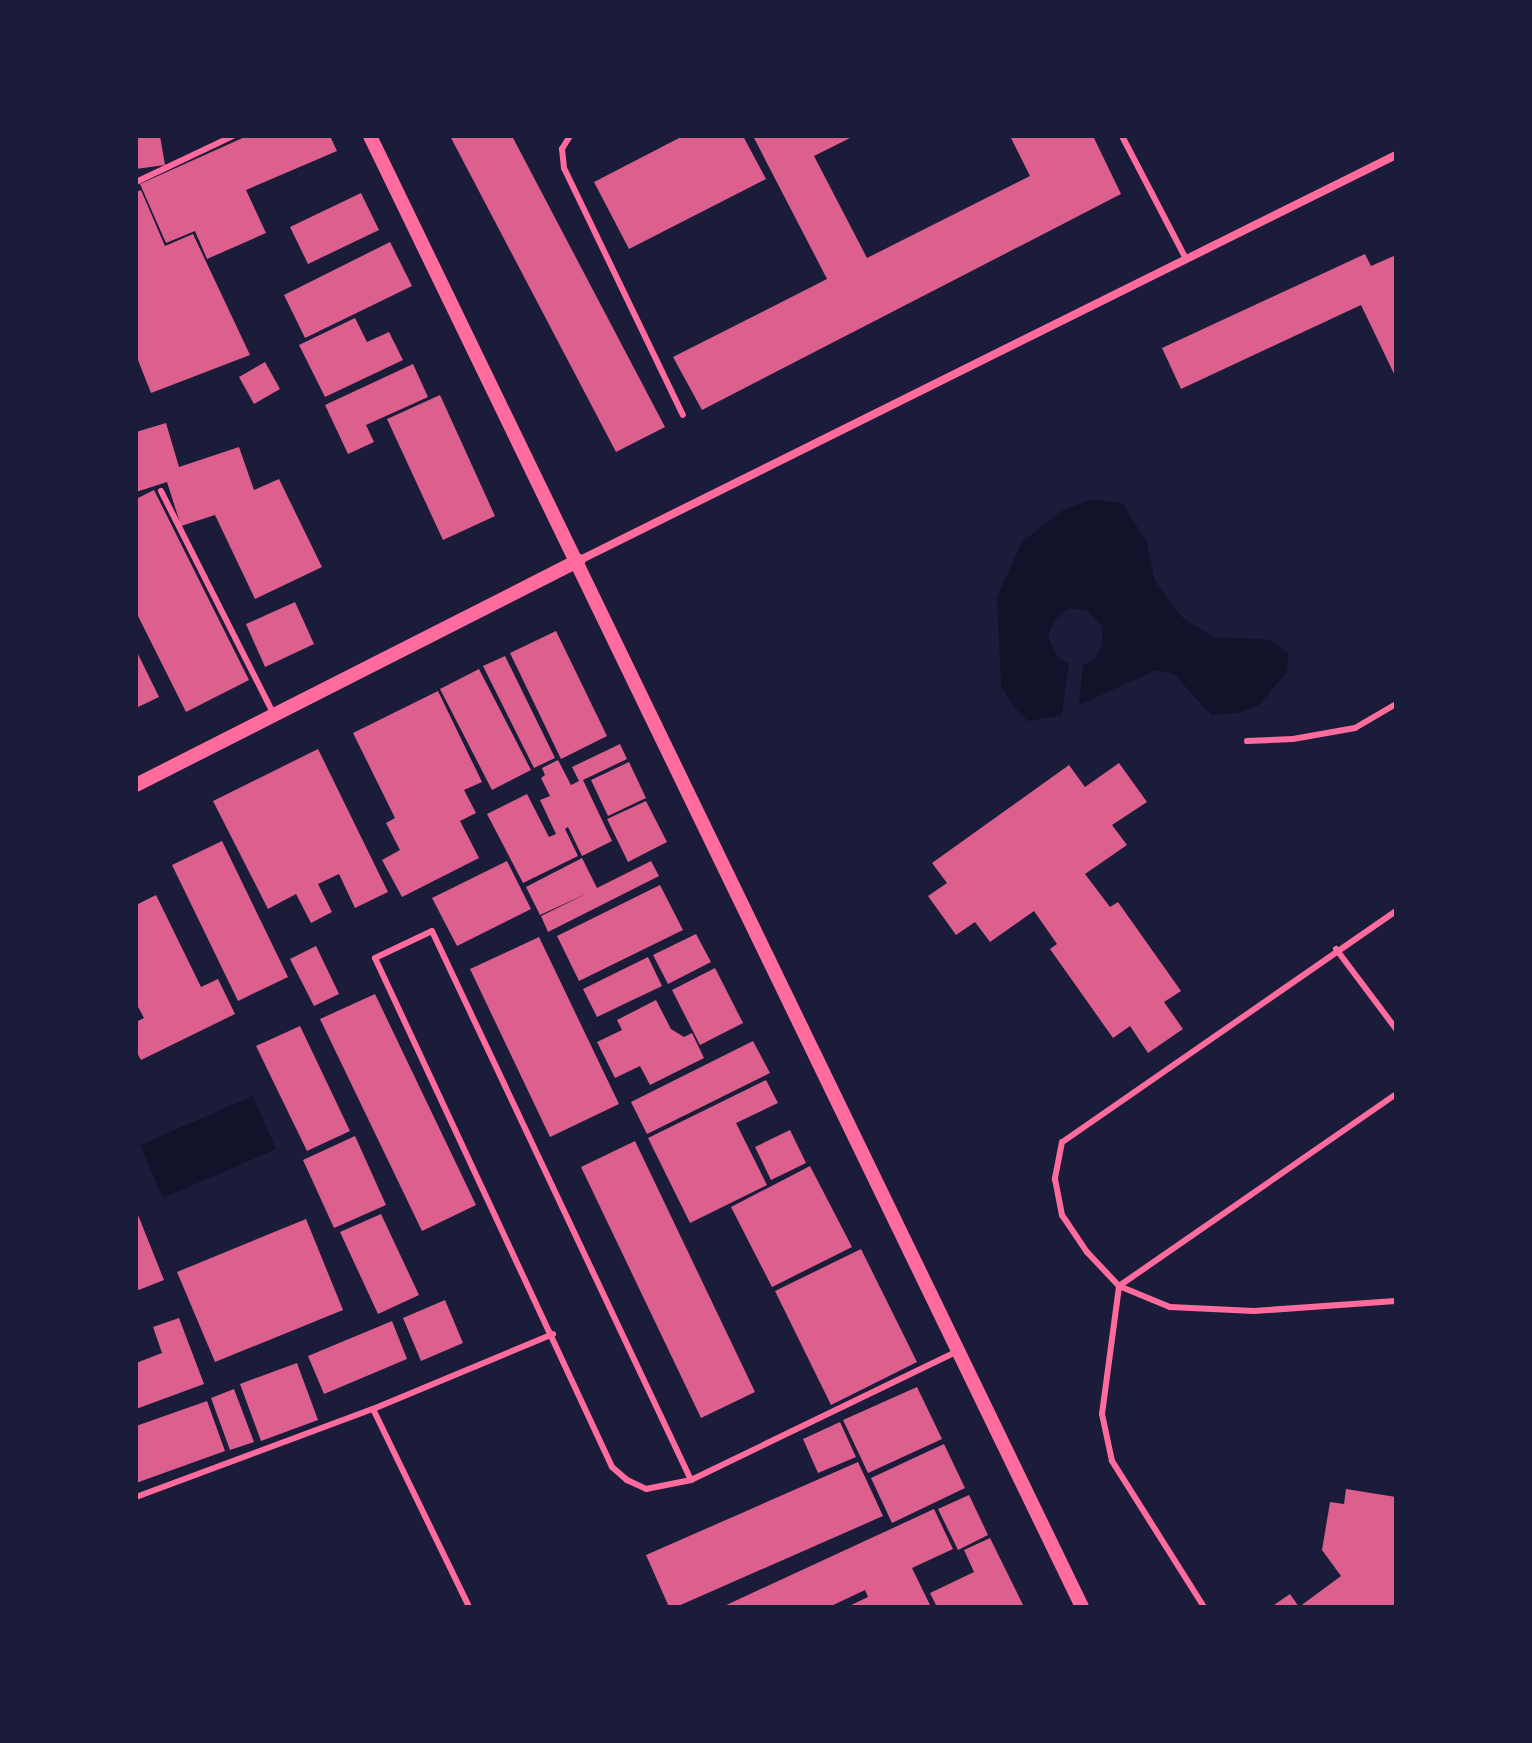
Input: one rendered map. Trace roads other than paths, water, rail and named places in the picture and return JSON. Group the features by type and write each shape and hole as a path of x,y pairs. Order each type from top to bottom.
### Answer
{"street":[{"path":"370,136 1082,1607"},
{"path":"136,785 578,561 1396,155"}],"lane":[{"path":"136,182 233,136"},
{"path":"570,136 562,149 564,168 683,415"},
{"path":"1122,136 1186,259"},
{"path":"161,491 274,715"},
{"path":"1247,741 1293,739 1355,728 1395,703"},
{"path":"1396,911 1336,949 1062,1142 1055,1179 1062,1215 1087,1252 1119,1286 1170,1307 1254,1311 1396,1301"},
{"path":"691,1480 432,931 375,958 553,1334 612,1467 627,1480 646,1489 691,1480 958,1351"},
{"path":"1336,949 1396,1029"},
{"path":"1204,1607 1112,1461 1102,1414 1119,1286 1396,1094"},
{"path":"136,1497 373,1409 553,1334"},
{"path":"373,1409 469,1607"}]}
